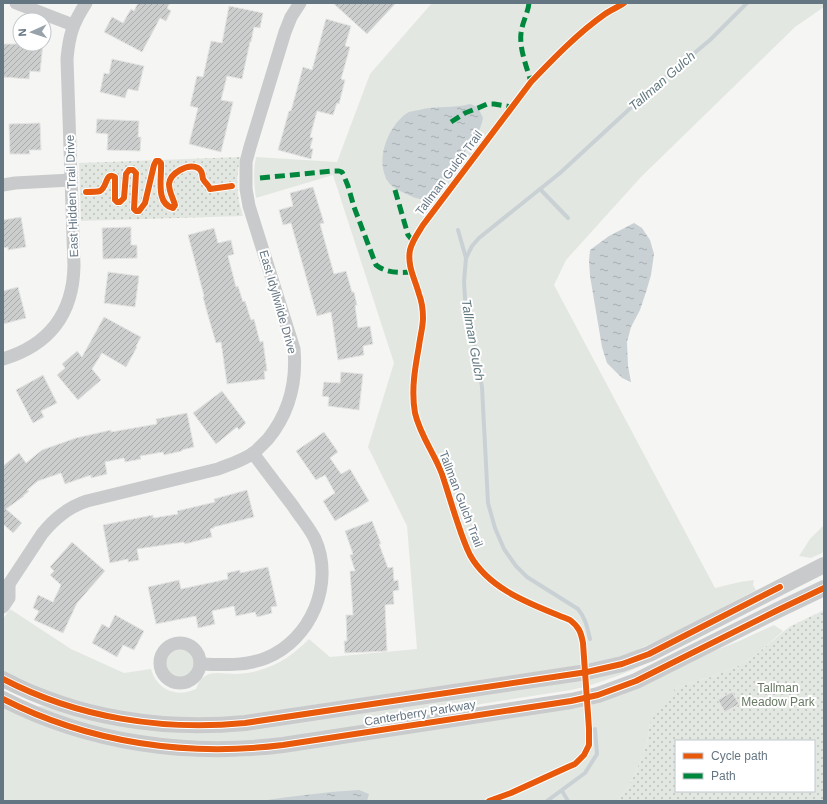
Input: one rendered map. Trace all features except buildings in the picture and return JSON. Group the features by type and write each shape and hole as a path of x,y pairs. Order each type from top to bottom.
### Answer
{"street":[{"path":"16,3 73,25"},
{"name":"East Hidden Trail Drive","path":"3,359 21,352 46,336 64,312 68,304 72,288 74,275 67,59 68,43 73,25 86,3"},
{"name":"East Idyllwilde Drive","path":"3,607 9,598 6,585 45,530 72,507 87,501 237,462 253,453 272,434 282,417 292,393 295,356 249,206 246,189 246,170 250,147 285,32 300,3"},
{"path":"3,185 71,180"},
{"path":"200,664 252,662 266,658 282,650 302,631 313,612 319,596 322,568 315,539 253,453"},
{"name":"Canterberry Parkway","path":"3,679 34,694 60,704 120,719 173,725 219,725 246,723 587,672 622,664 656,650 824,565"},
{"name":"Canterberry Parkway","path":"3,699 62,724 95,734 129,741 208,750 248,749 283,745 571,701 598,695 636,681 824,588"}],"green space":[{"path":"432,3 824,3 824,7 795,27 641,177 566,260 554,285 715,588 754,580 753,585 756,590 676,632 635,651 618,657 583,665 239,716 215,718 168,718 120,712 58,695 3,671 3,619 10,609 71,649 124,673 151,669 158,682 163,687 168,690 181,693 196,689 200,680 208,674 244,674 267,668 286,658 309,639 330,657 417,649 407,526 368,447 394,363 333,175 256,198 254,172 256,157 337,162 370,74"},
{"path":"240,157 237,187 243,216 81,221 79,163"},
{"path":"824,525 824,552 811,558 799,556 810,539"},
{"name":"Tallman Meadow Park","path":"824,610 824,801 617,801 627,789 636,772 647,743 650,723 675,689 738,666 757,654 789,627"},
{"path":"774,625 783,631 757,654 738,666 675,689 650,723 647,743 636,772 627,789 617,801 3,801 3,707 223,756 238,757 272,754 469,724 688,661 737,642"},
{"path":"180,648 186,649 194,657 194,669 186,677 180,678 174,677 166,669 165,663 166,657 174,649"},
{"path":"662,656 617,676 595,684 571,690 430,712 384,723 274,742 192,744 91,728 38,707 42,706 111,722 160,729"}],"water":[{"path":"470,104 477,107 483,118 480,128 455,168 440,186 430,195 421,199 415,198 394,188 389,183 385,175 383,155 389,136 400,119 411,111"},
{"path":"634,223 642,228 650,240 654,254 651,275 646,292 640,310 631,327 627,342 628,366 631,382 622,378 607,363 602,347 590,276 589,261 590,250 609,236"},
{"path":"359,790 369,794 367,801 260,801 309,794"}],"waterway":[{"name":"Tallman Gulch","path":"590,639 585,620 578,609 527,577 516,566 504,549 495,528 488,503 482,387 475,348 466,314 464,282 466,258 472,246 479,238 560,173 649,91 710,40 747,3"},
{"path":"540,189 568,218"},
{"path":"458,230 466,258"},
{"name":"Tallman Gulch","path":"547,801 585,773 597,754 595,729"},
{"path":"562,791 568,801"}],"marked path":[{"path":"529,3 522,29 521,45 531,82"},
{"path":"451,122 465,113 487,104 512,107"},
{"path":"260,178 333,171 342,172 376,265 388,271 411,272"},
{"path":"395,190 408,235 413,241"}],"cycle path":[{"name":"Tallman Gulch Trail","path":"489,801 511,793 575,764 584,755 589,745 589,729 583,643 579,630 570,620 528,602 501,587 479,568 470,555 442,474 420,429 415,413 413,396 414,379 423,325 423,315 421,300 410,267 410,250 423,225 531,82 585,29 605,14 624,3"},
{"path":"86,192 100,191 103,189 108,178 112,176 115,177 115,200 120,202 124,198 126,174 129,170 133,170 136,173 134,209 139,211 145,203 156,161 161,163 160,182 164,201 167,205 173,208 175,205 170,190 170,180 176,173 185,168 194,167 200,169 203,179 210,189 232,186"},
{"path":"3,679 61,703 121,719 183,725 245,723 587,672 622,664 649,654 780,587"},
{"path":"3,699 36,714 70,726 104,736 139,743 211,749 283,745 571,701 598,695 636,681 824,588"}]}
